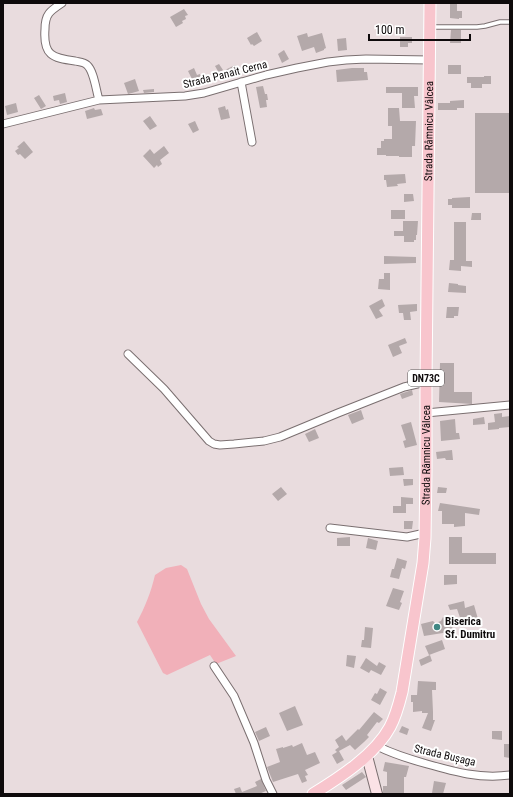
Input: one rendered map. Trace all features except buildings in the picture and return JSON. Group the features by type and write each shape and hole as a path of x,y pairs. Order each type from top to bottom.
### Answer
{"main road":[{"name":"Strada Râmnicu Vâlcea","path":"313,794 367,756 377,746 391,726 398,709 402,692 423,563 425,533 430,3"},
{"path":"367,756 377,794"}],"street":[{"path":"62,3 51,10 48,14 44,35 47,51 64,60 82,62 88,65 91,70 99,100"},
{"name":"Strada Panait Cerna","path":"3,124 99,100 184,96 204,93 297,68 346,60 430,60"},
{"path":"241,82 252,142"},
{"path":"128,354 164,389 209,440 214,444 220,445 244,444 280,437 404,387 426,382"},
{"path":"426,413 510,405"},
{"path":"330,528 407,538 425,533"},
{"path":"214,666 225,681 237,703 254,743 266,780 273,794"},
{"name":"Strada Bușaga","path":"377,746 401,757 455,772 482,775 510,775"}],"lane":[{"path":"430,27 476,27 500,22 510,22"}],"shaded area":[{"path":"181,565 187,569 201,604 209,619 236,656 216,664 210,655 167,675 163,673 137,622 148,599 155,575 166,568"}],"place":[{"name":"Biserica Sf. Dumitru","path":"437,627"}]}
